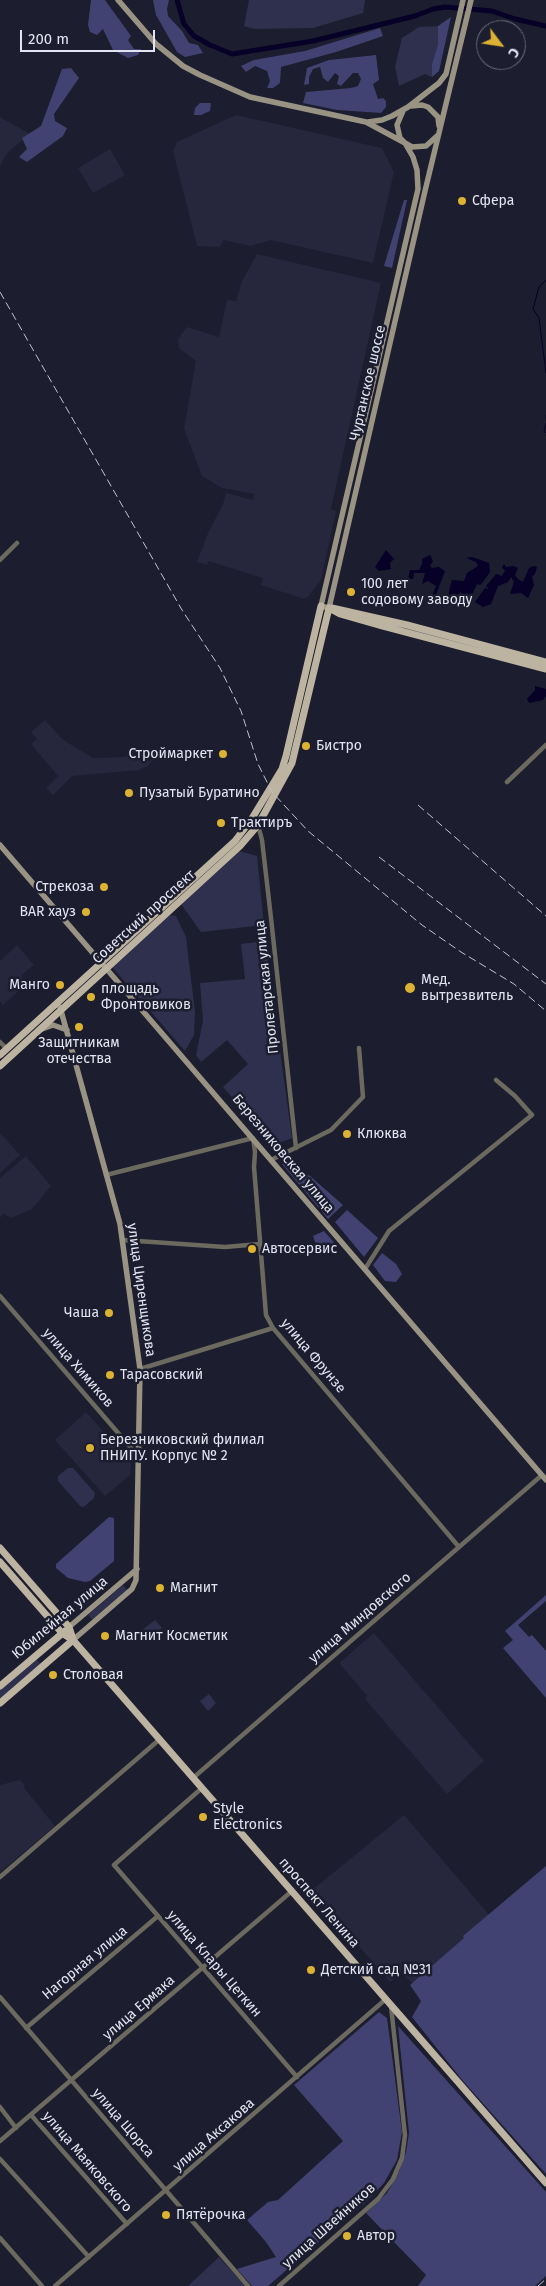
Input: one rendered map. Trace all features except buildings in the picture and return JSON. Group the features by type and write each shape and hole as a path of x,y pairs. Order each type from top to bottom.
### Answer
{"main road":[{"name":"Чуртанское шоссе","path":"290,744 321,606"},
{"path":"329,608 398,623 546,662"},
{"path":"329,608 340,614 382,626 546,669"},
{"name":"Чуртанское шоссе","path":"288,772 296,749 329,608"},
{"name":"Советский проспект","path":"0,1066 61,1010 104,966 235,841 255,814 282,770 290,744"},
{"name":"Советский проспект","path":"0,1055 59,1001 104,966 240,846 258,824 288,772"},
{"name":"проспект Ленина","path":"0,1548 69,1627 73,1640"},
{"name":"проспект Ленина","path":"0,1562 62,1633 73,1640 546,2183"},
{"name":"Юбилейная улица","path":"0,1686 69,1627"},
{"name":"Юбилейная улица","path":"0,1703 73,1640"}],"street":[{"path":"118,0 141,29 164,51 183,66 225,88 272,103 366,122 405,143 419,148 432,143 439,132 439,124 434,111 422,105 408,107 382,120 366,122"},
{"path":"405,143 400,138 397,124 398,118 408,107 439,83 446,74 463,0"},
{"name":"Чуртанское шоссе","path":"329,608 471,0"},
{"name":"Чуртанское шоссе","path":"321,606 418,189 417,170 405,143"},
{"path":"0,560 17,543"},
{"path":"321,606 329,608"},
{"path":"506,782 546,745"},
{"path":"255,814 258,824"},
{"name":"Пролетарская улица","path":"258,824 262,840 272,918 296,1148"},
{"name":"Березниковская улица","path":"0,845 544,1478"},
{"name":"улица Циренщикова","path":"59,1001 123,1240 140,1369 136,1580 132,1590 73,1640"},
{"path":"40,1029 53,1025 66,1030"},
{"path":"0,1042 6,1049"},
{"path":"271,1160 331,1130 363,1098 359,1048"},
{"path":"365,1269 389,1231 532,1115 515,1096 496,1080"},
{"path":"106,1176 253,1138"},
{"name":"улица Фрунзе","path":"253,1138 266,1316 273,1328 459,1547"},
{"path":"123,1240 225,1247 260,1244"},
{"name":"улица Химиков","path":"0,1296 138,1456"},
{"path":"140,1369 273,1328"},
{"name":"улица Миндовского","path":"194,1778 459,1547 544,1478"},
{"name":"Юбилейная улица","path":"69,1627 137,1569"},
{"path":"0,1877 160,1739"},
{"name":"улица Клары Цеткин","path":"202,1788 114,1864 296,2077"},
{"name":"улица Ермака","path":"0,2141 292,1891"},
{"name":"Нагорная улица","path":"26,2028 158,1916"},
{"name":"улица Щорса","path":"0,1997 248,2286"},
{"name":"улица Аксакова","path":"55,2286 296,2077 388,2002"},
{"name":"улица Швейников","path":"279,2286 378,2199 393,2179 402,2158 405,2135 388,2002"},
{"path":"0,2107 16,2128"},
{"name":"улица Маяковского","path":"31,2115 127,2224"},
{"path":"0,2159 89,2257"},
{"path":"0,2238 42,2286"}],"shaded area":[{"path":"91,0 105,0 131,36 128,40 134,49 141,49 138,55 128,58 113,50 103,29 97,35 90,32 88,25"},
{"path":"153,0 169,0 168,16 182,31 189,43 198,45 203,53 185,57 177,52 156,15"},
{"path":"249,0 365,0 363,13 313,28 254,29 244,26"},
{"path":"451,17 439,71 432,77 432,64 438,44 438,26"},
{"path":"438,26 438,44 432,64 432,77 425,74 399,86 395,67 402,38 419,27"},
{"path":"380,28 383,36 336,52 281,67 280,83 273,88 267,88 270,81 267,71 255,66 246,72 241,66 254,60 305,51"},
{"path":"376,55 379,80 373,84 378,99 383,98 386,101 386,107 381,113 337,110 303,103 306,92 351,88 358,86 361,79 358,73 353,73 341,86 337,84 339,76 335,73 328,82 323,78 320,67 313,69 309,77 309,84 304,85 307,68 329,60"},
{"path":"71,68 79,78 54,114 55,121 67,128 63,136 27,162 19,157 27,149 22,138 41,126 62,69"},
{"path":"200,103 211,103 210,111 201,115 194,115 195,108"},
{"path":"236,115 382,148 394,172 373,263 271,240 251,246 224,240 219,247 197,246 173,151 177,142"},
{"path":"0,117 30,134 7,153 0,166"},
{"path":"110,149 125,175 93,193 78,168"},
{"path":"404,200 407,200 392,268 384,266"},
{"path":"257,254 381,283 331,509 336,511 321,580 308,597 304,599 261,585 263,578 208,561 207,565 197,562 226,493 253,500 255,494 222,488 202,476 184,428 196,361 179,348 178,339 187,327 219,337 227,300 236,301 242,281"},
{"path":"386,550 394,559 390,563 391,569 379,571 375,567"},
{"path":"430,555 433,561 430,566 432,568 439,567 445,571 434,600 432,597 424,597 432,596 436,586 428,581 422,584 425,573 414,573 413,579 408,579 410,570 419,570 422,559"},
{"path":"472,557 489,563 490,572 480,585 477,584 470,599 460,592 457,599 449,599 452,580 464,581 467,573 478,566 476,562 466,558"},
{"path":"504,564 506,567 513,566 518,568 515,575 523,582 529,568 537,567 532,577 534,585 528,598 521,593 510,594 514,582 511,577 508,582 498,586 491,604 483,607 475,602 485,588 489,589 486,586 496,574 502,576 505,571 502,567"},
{"path":"535,686 546,689 546,696 543,700 529,703 527,699 535,690"},
{"path":"45,720 62,739 93,758 126,757 127,754 130,754 135,755 139,760 144,756 149,761 153,760 146,767 139,770 72,776 53,795 46,788 58,776 31,744 37,739 31,732"},
{"path":"239,851 257,856 264,925 201,932 181,904"},
{"path":"168,915 176,916 186,937 195,1012 194,1035 185,1051 112,967"},
{"path":"265,941 292,1138 274,1145 223,1087 248,1064 227,1040 201,1062 196,1055 203,1021 200,983 245,979 241,944"},
{"path":"17,945 34,965 22,975 22,988 3,1005 0,1001 0,961"},
{"path":"0,1133 20,1155 0,1173"},
{"path":"26,1156 51,1186 32,1209 11,1218 3,1213 0,1218 0,1178"},
{"path":"286,1161 310,1176 343,1205 328,1219 282,1164"},
{"path":"347,1210 378,1238 364,1257 335,1222"},
{"path":"324,1231 338,1247 326,1253 315,1242 313,1236"},
{"path":"382,1253 396,1264 402,1274 396,1282 385,1281 373,1265"},
{"name":"Березниковский филиал ПНИПУ. Корпус № 2","path":"86,1412 131,1462 130,1475 105,1496 55,1440"},
{"path":"68,1468 73,1468 95,1493 94,1498 84,1507 80,1506 58,1481 58,1476"},
{"path":"109,1517 114,1518 114,1561 90,1581 85,1582 68,1578 56,1568 56,1564"},
{"path":"123,1585 128,1591 93,1620 88,1615"},
{"path":"546,1595 546,1601 518,1625 529,1637 532,1635 546,1651 546,1698 503,1648 513,1640 505,1631"},
{"path":"155,1620 162,1628 148,1640 141,1631"},
{"path":"374,1633 484,1761 447,1794 365,1699 367,1696 339,1663"},
{"path":"36,1659 41,1664 0,1699 0,1689"},
{"path":"209,1694 216,1703 208,1711 200,1701"},
{"path":"20,1780 25,1785 24,1788 55,1826 0,1872 0,1785"},
{"path":"404,1815 491,1917 413,1984 402,1973 390,1982 311,1891"},
{"path":"546,1866 546,2174 463,2081 412,2017 421,2001 410,1985 464,1938 463,1936"},
{"path":"379,2012 387,2018 402,2132 397,2160 384,2183 370,2198 268,2286 252,2286 237,2269 276,2257 247,2220 268,2202 278,2200 343,2141 294,2085"},
{"path":"398,2026 546,2192 546,2276 535,2286 418,2286 426,2275 366,2213 387,2193 399,2171 406,2152 409,2133"},
{"path":"219,2257 245,2286 188,2286"}],"waterway":[{"path":"177,0 184,24 194,36 232,54 313,41 445,7 492,11 515,19 546,26"},
{"path":"546,280 539,287 533,309 539,318 546,373"},
{"path":"546,423 544,431 546,433"}],"railway":[{"path":"0,292 182,610 220,668 241,711 258,764 272,792 308,831 422,925 461,952 514,984 546,1011"},
{"path":"418,805 546,916"},
{"path":"379,857 546,984"},
{"path":"538,2286 546,2279"}],"place":[{"name":"Сфера","path":"462,201"},
{"name":"100 лет содовому заводу","path":"351,592"},
{"name":"Бистро","path":"306,746"},
{"name":"Строймаркет","path":"223,754"},
{"name":"Пузатый Буратино","path":"129,793"},
{"name":"Трактиръ","path":"221,823"},
{"name":"Стрекоза","path":"104,887"},
{"name":"BAR хауз","path":"86,912"},
{"name":"Манго","path":"60,985"},
{"name":"Мед. вытрезвитель","path":"410,988"},
{"name":"площадь Фронтовиков","path":"91,997"},
{"name":"Защитникам отечества","path":"79,1027"},
{"name":"Клюква","path":"347,1134"},
{"name":"Автосервис","path":"252,1249"},
{"name":"Чаша","path":"109,1313"},
{"name":"Тарасовский","path":"110,1375"},
{"name":"Березниковский филиал ПНИПУ. Корпус № 2","path":"90,1448"},
{"name":"Магнит","path":"160,1588"},
{"name":"Магнит Косметик","path":"105,1636"},
{"name":"Столовая","path":"53,1675"},
{"name":"Style Electronics","path":"203,1817"},
{"name":"Детский сад №31","path":"311,1970"},
{"name":"Пятёрочка","path":"166,2215"},
{"name":"Автор","path":"347,2236"}]}
